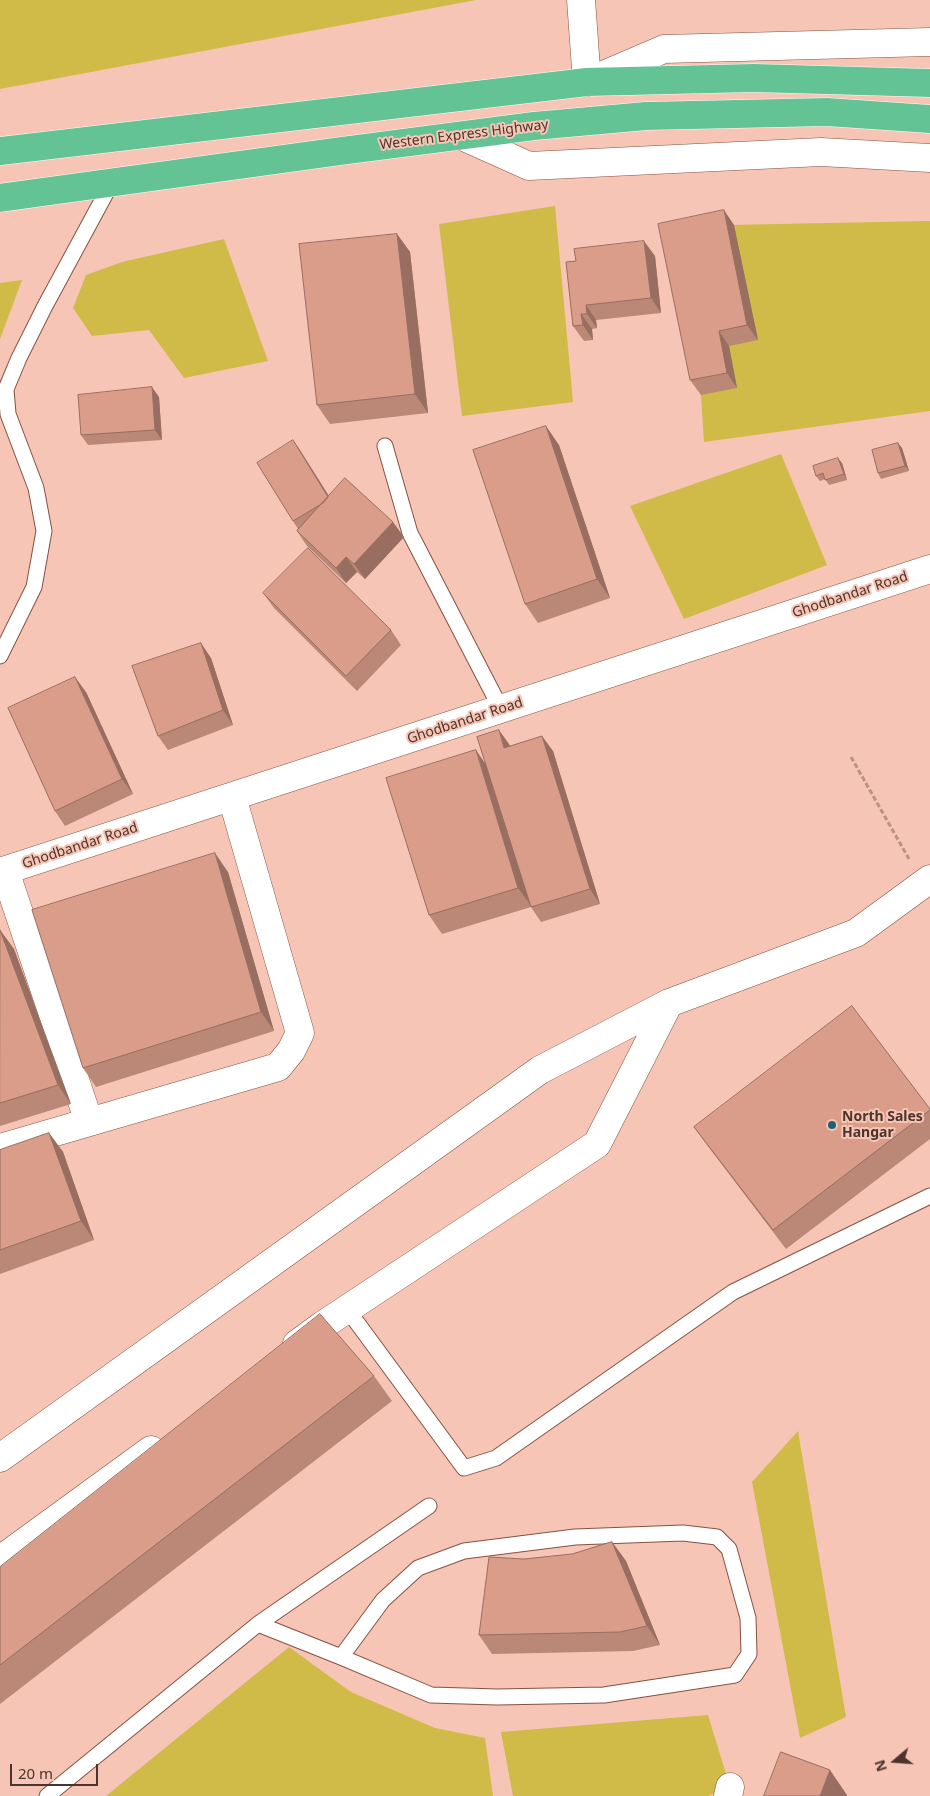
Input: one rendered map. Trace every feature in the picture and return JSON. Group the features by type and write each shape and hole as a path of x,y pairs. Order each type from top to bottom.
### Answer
{"highway":[{"path":"0,151 587,82 754,78 930,83"},
{"path":"337,111 341,151"},
{"name":"Western Express Highway","path":"0,198 534,126 646,116 826,112 930,119"}],"street":[{"path":"581,0 587,82 664,49 930,42"},
{"path":"462,136 529,166 821,152 930,158"},
{"name":"Ghodbandar Road","path":"3,871 930,569"},
{"path":"0,1148 278,1067 291,1051 300,1033 232,796"},
{"path":"3,871 89,1122"},
{"path":"0,1458 540,1070 669,1003 856,933 927,881"},
{"path":"274,1360 347,1309 597,1144 669,1003"},
{"path":"0,1560 169,1436"}],"lane":[{"path":"0,656 34,587 44,531 36,488 8,414 6,389 45,306 112,182"},
{"path":"385,446 410,533 501,709"},
{"path":"347,1309 464,1468 496,1458 732,1292 930,1196"},
{"path":"47,1796 258,1624 429,1506"},
{"path":"258,1624 431,1695 497,1697 604,1695 735,1675 748,1654 748,1618 729,1548 717,1537 683,1533 575,1537 464,1551 418,1568 383,1600 341,1657"}],"path":[{"path":"851,757 927,881"}],"shaded area":[{"path":"0,0 476,0 0,89"},
{"path":"555,206 573,402 462,416 439,224"},
{"path":"930,221 930,411 704,442 701,395 675,226"},
{"path":"224,239 268,361 184,378 149,330 92,336 73,308 86,275 122,262"},
{"path":"22,280 0,339 0,283"},
{"path":"781,454 827,565 684,619 630,506"},
{"path":"798,1431 846,1717 800,1738 752,1482"},
{"path":"289,1647 351,1692 435,1728 485,1738 493,1796 106,1796"},
{"path":"708,1715 730,1787 708,1796 513,1796 501,1732"}],"building":[{"path":"724,210 747,325 719,331 727,373 690,380 658,224"},
{"path":"397,234 415,394 317,405 299,244"},
{"path":"644,241 651,298 586,305 587,314 581,314 583,325 573,326 566,262 576,261 574,249"},
{"path":"152,387 155,430 81,435 78,395"},
{"path":"546,426 597,579 525,604 473,450"},
{"path":"293,440 328,497 323,503 293,521 257,463"},
{"path":"898,443 905,466 878,473 872,450"},
{"path":"838,458 844,474 825,480 823,473 816,476 813,466"},
{"path":"345,478 393,522 354,564 346,557 336,568 297,531"},
{"path":"308,548 391,630 346,676 263,593"},
{"path":"201,643 223,710 158,736 132,666"},
{"path":"75,677 122,779 55,811 8,708"},
{"path":"499,730 504,748 542,736 590,889 531,907 477,737"},
{"path":"476,750 518,888 429,915 386,778"},
{"path":"215,853 261,1012 83,1068 32,910"},
{"path":"0,930 58,1085 0,1103"},
{"name":"North Sales Hangar","path":"852,1006 930,1110 773,1230 694,1127"},
{"path":"49,1133 81,1221 0,1250 0,1150"},
{"path":"320,1314 374,1376 0,1665 0,1567"},
{"path":"612,1542 647,1626 620,1632 479,1635 489,1557 524,1559 572,1554"},
{"path":"781,1752 830,1770 820,1796 764,1796"}],"place":[{"name":"North Sales Hangar","path":"832,1125"}]}
